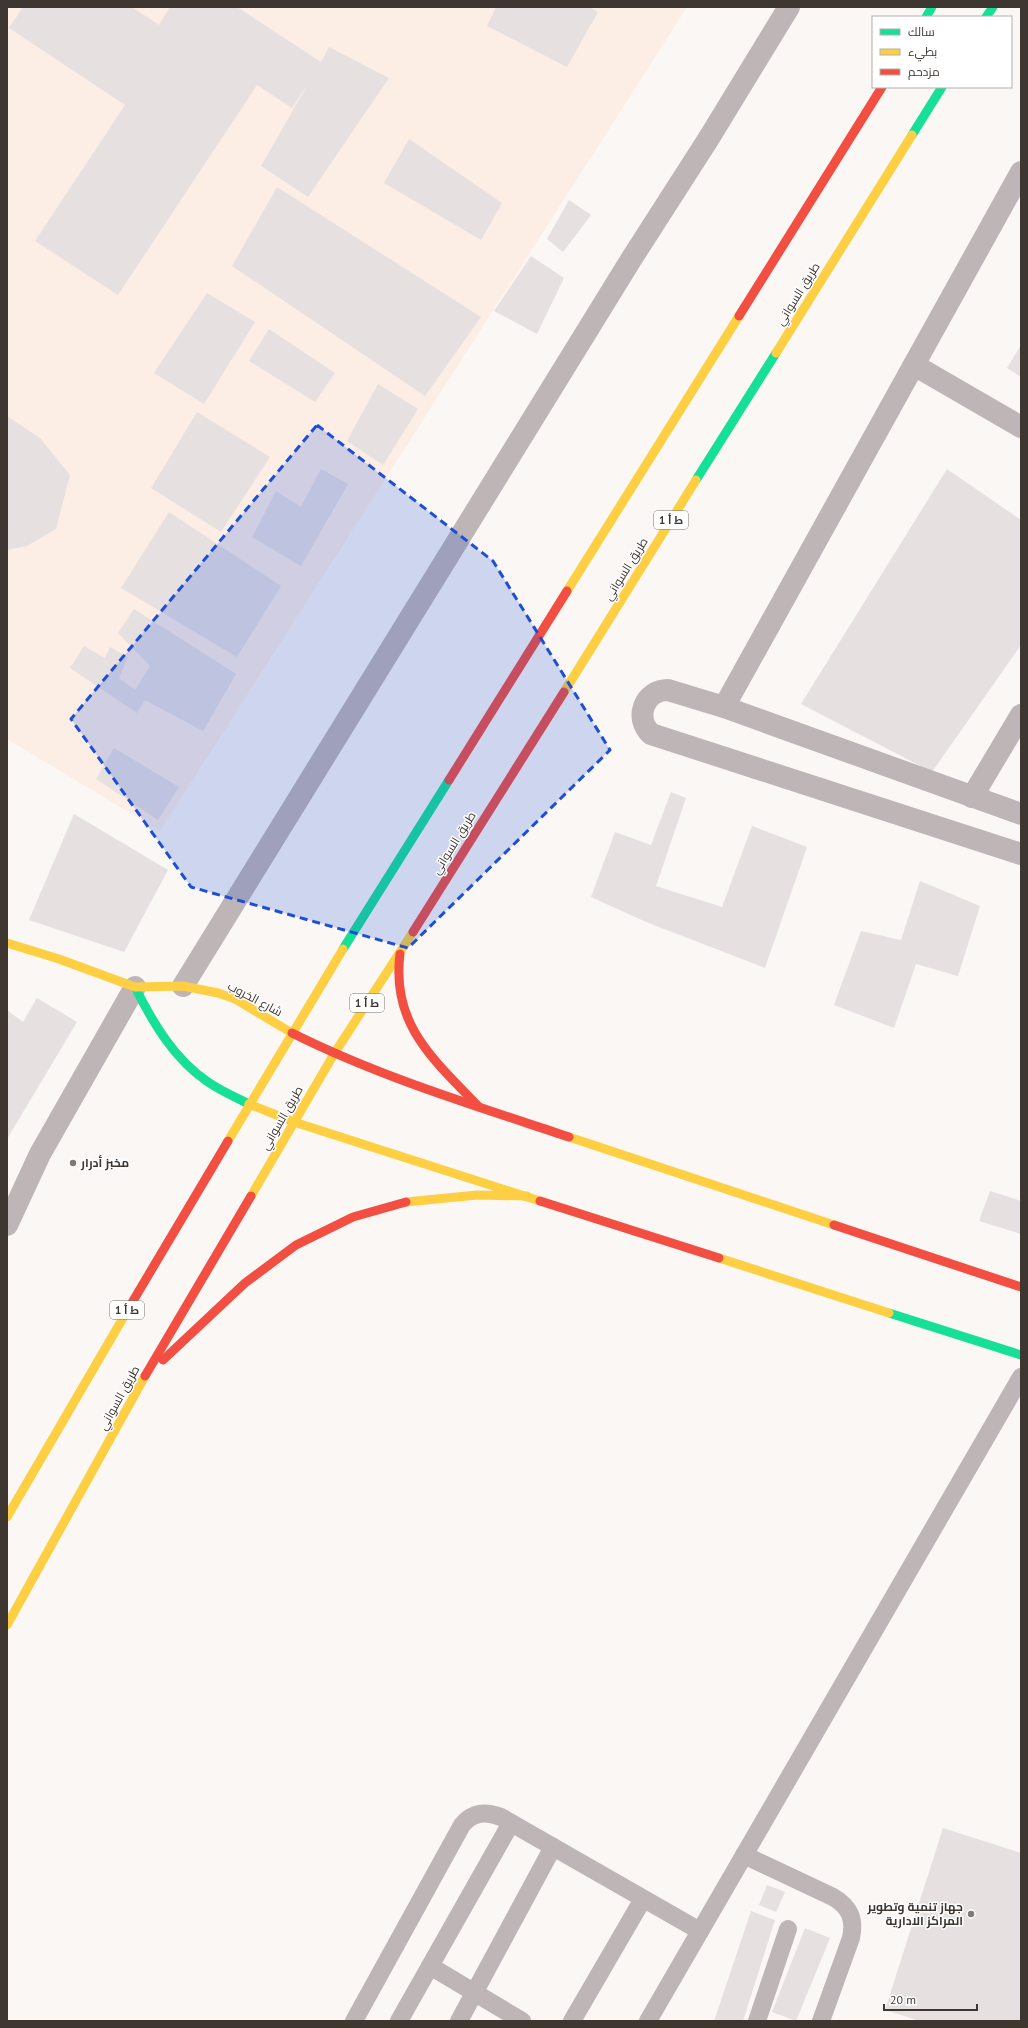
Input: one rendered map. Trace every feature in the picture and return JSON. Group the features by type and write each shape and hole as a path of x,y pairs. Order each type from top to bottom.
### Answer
{"main road":[{"path":"927,16 932,7"},
{"path":"987,16 993,7"},
{"name":"ط أ 1","path":"7,1517 109,1340 212,1171 249,1104 292,1033 881,88"},
{"name":"طريق السواني","path":"7,1625 142,1380 334,1054 400,953 941,88"},
{"name":"شارع الخروب","path":"7,943 59,958 135,987 183,986 218,993 235,999 292,1033 334,1054 479,1107 1021,1287"},
{"path":"400,953 399,988 403,1010 415,1036 433,1058 479,1107"},
{"path":"135,987 151,1020 165,1042 183,1061 205,1080 249,1104 294,1122 1021,1355"},
{"path":"142,1380 245,1283 296,1245 353,1217 414,1200 478,1195 527,1196"}],"street":[{"path":"183,986 632,258 710,138 789,7"},
{"path":"724,707 1021,172"},
{"path":"914,365 1021,427"},
{"path":"1021,814 972,798 724,707 668,690 660,690 648,698 642,713 642,721 645,728 651,734 1021,854"},
{"path":"972,798 1021,715"},
{"path":"7,1225 40,1154 135,987"}],"lane":[{"path":"648,2021 1021,1377"},
{"path":"354,2021 462,1825 469,1817 479,1813 490,1813 511,1822 700,1931"},
{"path":"399,2021 511,1822"},
{"path":"459,2021 553,1847"},
{"path":"744,1856 833,1897 844,1903 851,1914 853,1926 851,1938 821,2021"},
{"path":"574,2020 643,1899"},
{"path":"757,2021 788,1929"},
{"path":"430,1966 522,2021"}],"highlighted area":[{"path":"317,425 493,561 610,750 408,948 191,887 71,719"}],"shaded area":[{"path":"7,7 687,7 160,831 7,739"}],"building":[{"path":"23,7 132,7 159,25 170,7 237,7 321,62 329,47 389,78 308,197 261,166 308,84 292,108 257,85 118,295 35,241 125,105 9,28"},
{"path":"496,7 589,7 598,12 567,67 487,26"},
{"path":"409,139 502,203 481,240 384,183"},
{"path":"277,187 481,317 425,396 232,266"},
{"path":"569,200 591,215 563,252 547,239"},
{"path":"531,256 564,278 537,334 494,311"},
{"path":"207,293 255,322 204,404 154,373"},
{"path":"269,329 335,373 315,402 249,361"},
{"path":"1021,345 1021,377 1007,368"},
{"path":"378,384 418,409 383,465 347,441"},
{"path":"197,412 270,457 221,532 151,488"},
{"path":"7,416 40,438 70,475 56,529 27,546 7,550"},
{"path":"321,469 348,484 301,566 252,537 276,491 301,507"},
{"path":"947,469 1021,520 1021,645 932,772 801,704"},
{"path":"169,512 281,586 237,657 121,588"},
{"path":"134,609 236,674 203,731 145,700 137,713 70,668 84,646 105,658 110,647 128,657 119,678 135,690 150,666 118,633"},
{"path":"114,748 179,787 158,820 96,779"},
{"path":"671,792 686,798 656,886 722,907 752,826 807,847 765,968 646,922 591,897 615,832 651,845"},
{"path":"74,814 168,870 124,952 29,920"},
{"path":"920,881 980,906 958,976 916,964 894,1028 834,1005 861,931 901,940"},
{"path":"37,998 77,1022 7,1139 7,1010 23,1022"},
{"path":"990,1191 1021,1201 1021,1234 979,1221"},
{"path":"943,1828 1021,1853 1021,2021 920,2021 885,2010"},
{"path":"767,1885 785,1892 776,1912 759,1905"},
{"path":"751,1911 775,1920 743,2021 714,2021"},
{"path":"805,1928 830,1938 796,2021 772,2012"}],"traffic: fast":[{"path":"927,16 932,7"},
{"path":"987,16 993,7"},
{"path":"912,135 941,88"},
{"path":"696,480 776,353"},
{"path":"343,949 449,780"},
{"path":"135,987 157,1027 185,1063 213,1085 249,1104"},
{"path":"889,1313 1021,1355"}],"traffic: slow":[{"path":"776,353 912,135"},
{"path":"567,591 739,316"},
{"path":"564,692 696,480"},
{"path":"251,1196 334,1054 413,932"},
{"path":"7,943 59,959 135,987 183,986 218,993 235,999 292,1033"},
{"path":"228,1141 343,949"},
{"path":"249,1104 294,1122 540,1201"},
{"path":"569,1137 834,1225"},
{"path":"406,1202 477,1195 527,1196"},
{"path":"719,1258 889,1313"},
{"path":"7,1517 130,1306"},
{"path":"7,1625 145,1376"}],"traffic: jam":[{"path":"739,316 881,88"},
{"path":"449,780 567,591"},
{"path":"413,932 564,692"},
{"path":"400,954 399,979 402,1001 409,1021 419,1040 432,1057 479,1107"},
{"path":"292,1033 325,1049 394,1077 569,1137"},
{"path":"130,1306 228,1141"},
{"path":"145,1376 251,1196"},
{"path":"540,1201 719,1258"},
{"path":"163,1360 245,1283 296,1245 353,1217 406,1202"},
{"path":"834,1225 1021,1287"}],"place":[{"name":"مخبز أدرار","path":"73,1163"},
{"name":"جهاز تنمية وتطوير المراكز الادارية","path":"971,1914"}]}
